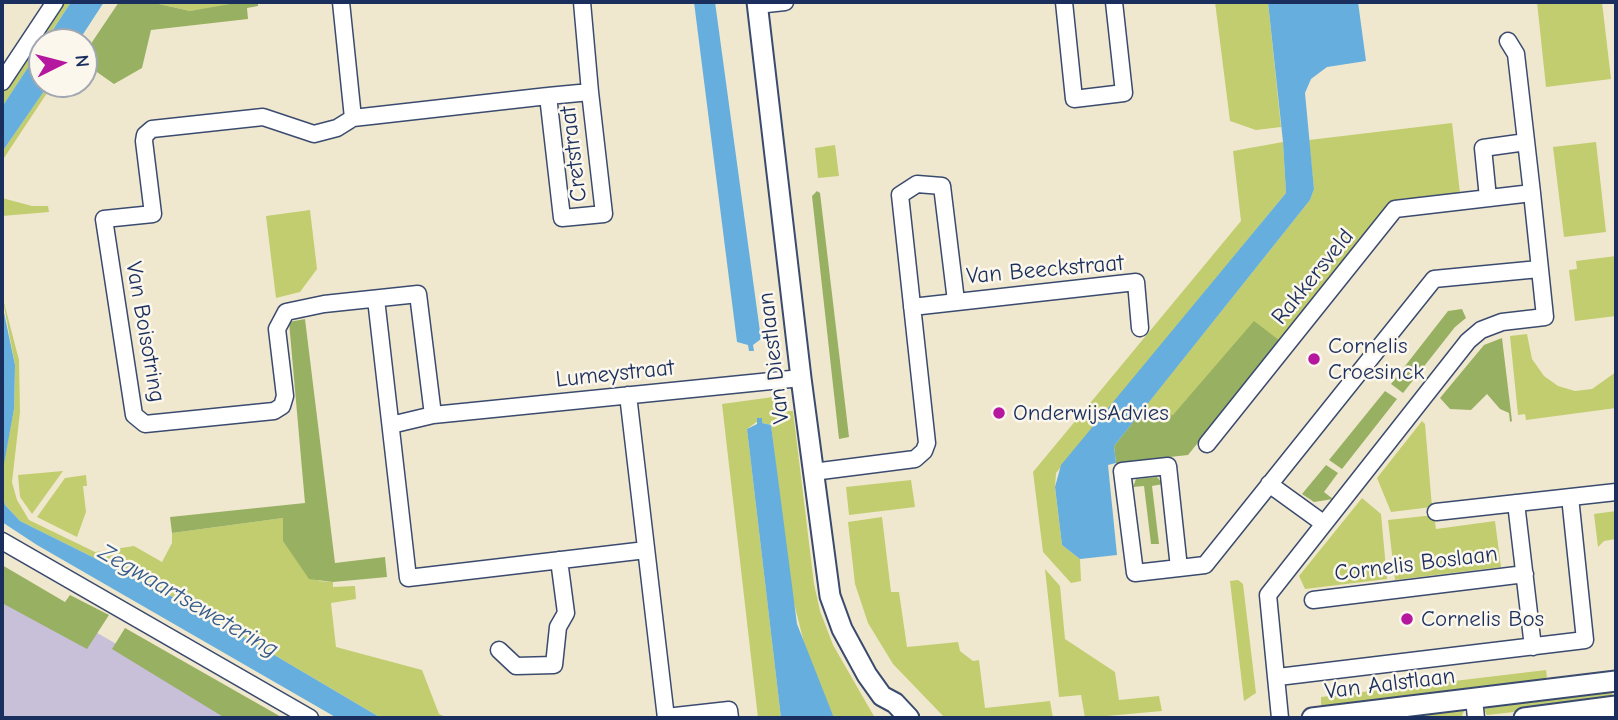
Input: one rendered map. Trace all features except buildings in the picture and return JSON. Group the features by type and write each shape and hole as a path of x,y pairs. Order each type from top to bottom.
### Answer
{"street":[{"path":"2,82 55,2"},
{"path":"341,2 353,118"},
{"path":"582,2 590,92"},
{"path":"757,3 785,2"},
{"path":"1064,2 1074,99 1125,93 1114,2"},
{"name":"Van Diestlaan","path":"757,3 801,378 830,596 842,629 883,696 895,703 909,718"},
{"path":"1280,718 1268,595 1468,341 1480,330 1502,322 1545,317 1516,54 1508,41"},
{"name":"Cretstraat","path":"314,134 337,128 353,118 548,96 590,92 604,214 562,218 548,96"},
{"name":"Van Boisotring","path":"314,134 263,117 152,129 145,135 153,214 104,219 134,415 145,424 274,411 282,406 285,396 277,328 279,319 295,309 418,294 433,415"},
{"path":"1488,198 1482,148 1526,142"},
{"name":"Van Beeckstraat","path":"813,472 915,459 925,451 927,443 900,195 917,184 942,186 956,300"},
{"name":"Rakkersveld","path":"1207,444 1395,209 1532,193"},
{"path":"1179,568 1168,466 1122,471 1135,573 1179,568 1205,565 1434,279 1539,269"},
{"name":"Van Beeckstraat","path":"912,307 1136,282 1140,328"},
{"path":"376,299 408,579 646,550"},
{"name":"Lumeystraat","path":"391,425 433,415 801,378"},
{"path":"628,395 666,718 729,710 730,718"},
{"path":"1269,484 1323,523"},
{"path":"1436,512 1616,492"},
{"path":"1278,677 1585,640 1570,497"},
{"name":"Cornelis Boslaan","path":"1516,503 1533,647"},
{"path":"2,541 310,718"},
{"path":"499,650 516,666 554,665 558,627 565,613 559,560"},
{"name":"Cornelis Boslaan","path":"1313,600 1525,575"},
{"name":"Van Aalstlaan","path":"1311,718 1475,708 1616,681"},
{"name":"Van Diestlaan","path":"883,696 883,709 888,718"},
{"path":"1524,718 1616,706"}],"shaded area":[{"path":"2,579 247,718 2,718"}],"green space":[{"path":"63,2 71,2 54,28 46,28"},
{"path":"119,2 150,2 190,11 258,2 258,6 247,8 248,19 151,30 142,68 114,84 98,73 98,33"},
{"path":"150,2 242,2 242,4 190,11"},
{"path":"1215,2 1268,2 1281,127 1256,130 1230,121"},
{"path":"1537,2 1602,2 1611,79 1546,87"},
{"path":"28,55 28,67 2,107 2,95"},
{"path":"39,98 44,98 2,161 2,152"},
{"path":"1452,123 1460,193 1400,199 1389,204 1280,341 1173,415 1155,416 1144,408 1310,200 1314,189 1309,140"},
{"path":"1283,142 1286,193 1056,473 1055,488 1062,545 1080,559 1081,581 1071,583 1043,552 1033,472 1241,221 1233,151"},
{"path":"1596,142 1606,232 1564,237 1553,147"},
{"path":"835,145 839,176 818,178 815,148"},
{"path":"817,191 820,193 849,437 839,439 812,196"},
{"path":"2,198 32,206 48,206 49,212 2,216"},
{"path":"310,210 317,269 300,292 276,298 266,216"},
{"path":"1616,256 1616,316 1575,321 1569,270 1577,269 1576,261"},
{"path":"2,295 19,360 20,412 12,482 17,500 29,520 95,552 134,546 162,562 172,543 172,533 283,518 319,581 333,582 333,587 355,586 356,599 331,603 336,647 422,670 439,714 448,718 381,718 193,607 20,521 5,505 2,491 3,466 14,409 15,365"},
{"path":"1462,309 1466,318 1455,327 1403,393 1391,384 1448,311"},
{"path":"305,319 335,563 385,557 387,577 333,582 309,579 283,541 283,518 172,533 170,517 305,503 289,322"},
{"path":"1254,321 1280,341 1188,455 1116,463 1114,446 1144,408 1155,416 1173,415"},
{"path":"1527,334 1532,359 1544,376 1558,386 1575,391 1592,389 1616,372 1616,408 1526,420 1525,414 1518,415 1510,336"},
{"path":"1502,338 1512,421 1510,422 1509,413 1500,409 1487,394 1471,410 1450,409 1440,398 1484,345"},
{"path":"1385,391 1397,399 1342,469 1329,460"},
{"path":"773,397 781,401 787,411 793,411 814,584 820,611 833,645 875,718 834,718 808,659 791,591 771,425 762,423 762,418 747,429 781,718 758,718 722,404"},
{"path":"1422,421 1425,424 1432,507 1391,512 1377,478"},
{"path":"1326,465 1338,473 1324,492 1333,499 1314,502 1302,494"},
{"path":"63,471 32,514 20,497 18,475"},
{"path":"86,475 87,486 83,486 86,512 77,537 37,517 65,478"},
{"path":"1157,477 1163,484 1152,486 1159,544 1151,544 1144,486 1133,487 1136,479"},
{"path":"911,480 915,507 849,515 846,487"},
{"path":"1362,498 1381,514 1387,579 1305,589 1299,576"},
{"path":"1616,511 1616,539 1604,541 1598,547 1594,514"},
{"path":"1434,515 1436,529 1495,521 1501,567 1395,580 1388,520"},
{"path":"882,517 891,592 899,592 907,647 958,642 960,651 973,661 979,660 985,708 1050,701 1053,718 945,718 893,664 868,623 855,584 848,522"},
{"path":"2,565 65,602 70,595 109,615 87,649 2,603"},
{"path":"1045,569 1060,586 1065,639 1115,672 1119,700 1159,696 1162,711 1085,718 1081,695 1059,697"},
{"path":"1238,580 1243,584 1256,693 1244,701 1230,581"},
{"path":"125,628 283,718 225,718 112,649"},
{"path":"1546,670 1547,677 1541,681 1321,707 1321,697"},
{"path":"1612,691 1613,701 1487,715 1484,710 1487,706"},
{"path":"1461,709 1464,711 1461,718 1386,718"}],"water":[{"path":"71,2 104,2 87,28 54,28"},
{"path":"694,2 715,2 761,339 753,345 754,351 749,351 748,345 737,342"},
{"path":"1268,2 1358,2 1366,61 1327,67 1311,79 1305,93 1314,189 1310,200 1114,446 1116,463 1108,465 1117,555 1080,559 1062,545 1055,487 1061,465 1286,193"},
{"path":"28,67 28,98 39,98 2,152 2,107"},
{"path":"2,303 15,365 14,409 2,475"},
{"path":"757,418 762,418 762,423 771,425 797,624 834,718 781,718 747,429 757,424"},
{"path":"2,491 5,505 20,521 193,607 381,718 337,718 37,545 2,522"}],"place":[{"name":"Cornelis Croesinck","path":"1314,359"},
{"name":"OnderwijsAdvies","path":"999,413"},
{"name":"Cornelis Bos","path":"1407,619"}],"water label":[{"name":"Zegwaartsewetering","path":"188,601"}]}
